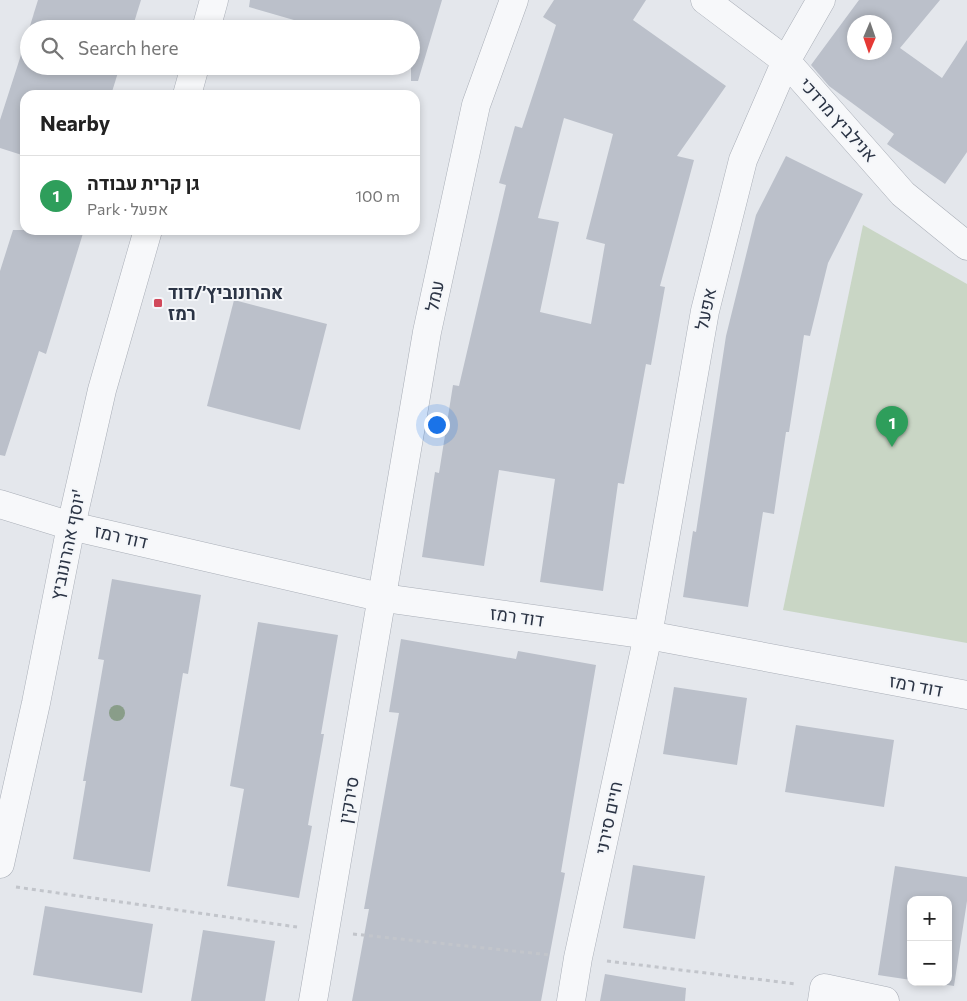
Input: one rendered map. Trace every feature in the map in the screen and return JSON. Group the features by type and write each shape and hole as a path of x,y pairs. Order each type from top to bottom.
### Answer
{"street":[{"path":"208,20 214,0"},
{"name":"עמל","path":"384,598 427,332 476,105 514,0"},
{"name":"אנילביץ מרדכי","path":"705,0 786,61 903,194 967,246"},
{"name":"אפעל","path":"648,635 704,311 743,160 786,61 821,0"},
{"path":"188,90 193,75"},
{"name":"יוסף אהרונוביץ'","path":"5,875 70,526 102,390 147,235"},
{"name":"דוד רמז","path":"0,504 70,526 384,598 648,635 967,695"},
{"name":"סירקין","path":"313,1001 327,931 384,598"},
{"name":"חיים סירני","path":"571,1001 578,958 648,635"},
{"path":"823,994 884,1001"}],"path":[{"path":"5,875 327,931 578,958 823,994"}],"green space":[{"path":"863,225 967,284 967,643 783,610"}],"building":[{"path":"38,0 141,0 135,20 32,20"},
{"path":"250,0 442,0 420,74 420,20 294,20 249,7"},
{"path":"554,0 646,0 633,20 726,86 677,156 694,160 660,286 665,287 651,365 646,364 624,484 618,483 603,591 540,582 555,479 499,470 484,566 422,557 435,472 439,473 453,385 459,386 506,185 499,183 515,126 522,128 556,25 543,17","holes":["564,118 613,134 586,239 605,244 591,324 540,312 559,222 538,218"]},
{"path":"859,0 940,0 900,48 942,78 967,40 967,152 945,184 887,144 894,134 829,86 811,65 847,16 847,60 892,60 892,15 848,15"},
{"path":"20,58 20,75 117,75 113,90 20,90 20,154 0,148 0,120"},
{"path":"411,75 420,75 418,81 411,81"},
{"path":"786,156 863,194 828,263 810,336 804,335 789,432 786,432 774,514 763,512 748,607 683,597 693,531 696,532 726,336 756,215"},
{"path":"13,230 20,230 20,235 82,235 46,354 39,351 5,456 0,455 0,271"},
{"path":"234,300 327,324 300,430 207,406"},
{"path":"112,579 201,595 188,674 183,673 150,872 73,859 86,781 83,781 104,660 98,659"},
{"path":"258,622 338,635 321,734 324,734 308,825 312,826 299,898 227,886 244,789 230,786"},
{"path":"401,639 516,659 518,651 596,665 561,872 565,873 541,1001 352,1001 369,909 364,909 399,713 389,712"},
{"path":"674,687 747,698 737,765 663,754"},
{"path":"796,725 894,740 884,807 785,792"},
{"path":"633,865 705,876 695,939 623,928"},
{"path":"895,866 967,877 967,901 954,986 952,986 952,896 907,896 907,979 878,975"},
{"path":"45,906 153,924 142,993 33,975"},
{"path":"203,930 275,941 265,1001 191,1001"},
{"path":"605,974 686,988 685,1001 600,1001"}],"place":[{"name":"אהרונוביץ׳/דוד רמז","path":"158,303"},
{"name":"גן קרית עבודה","path":"892,447"}]}
